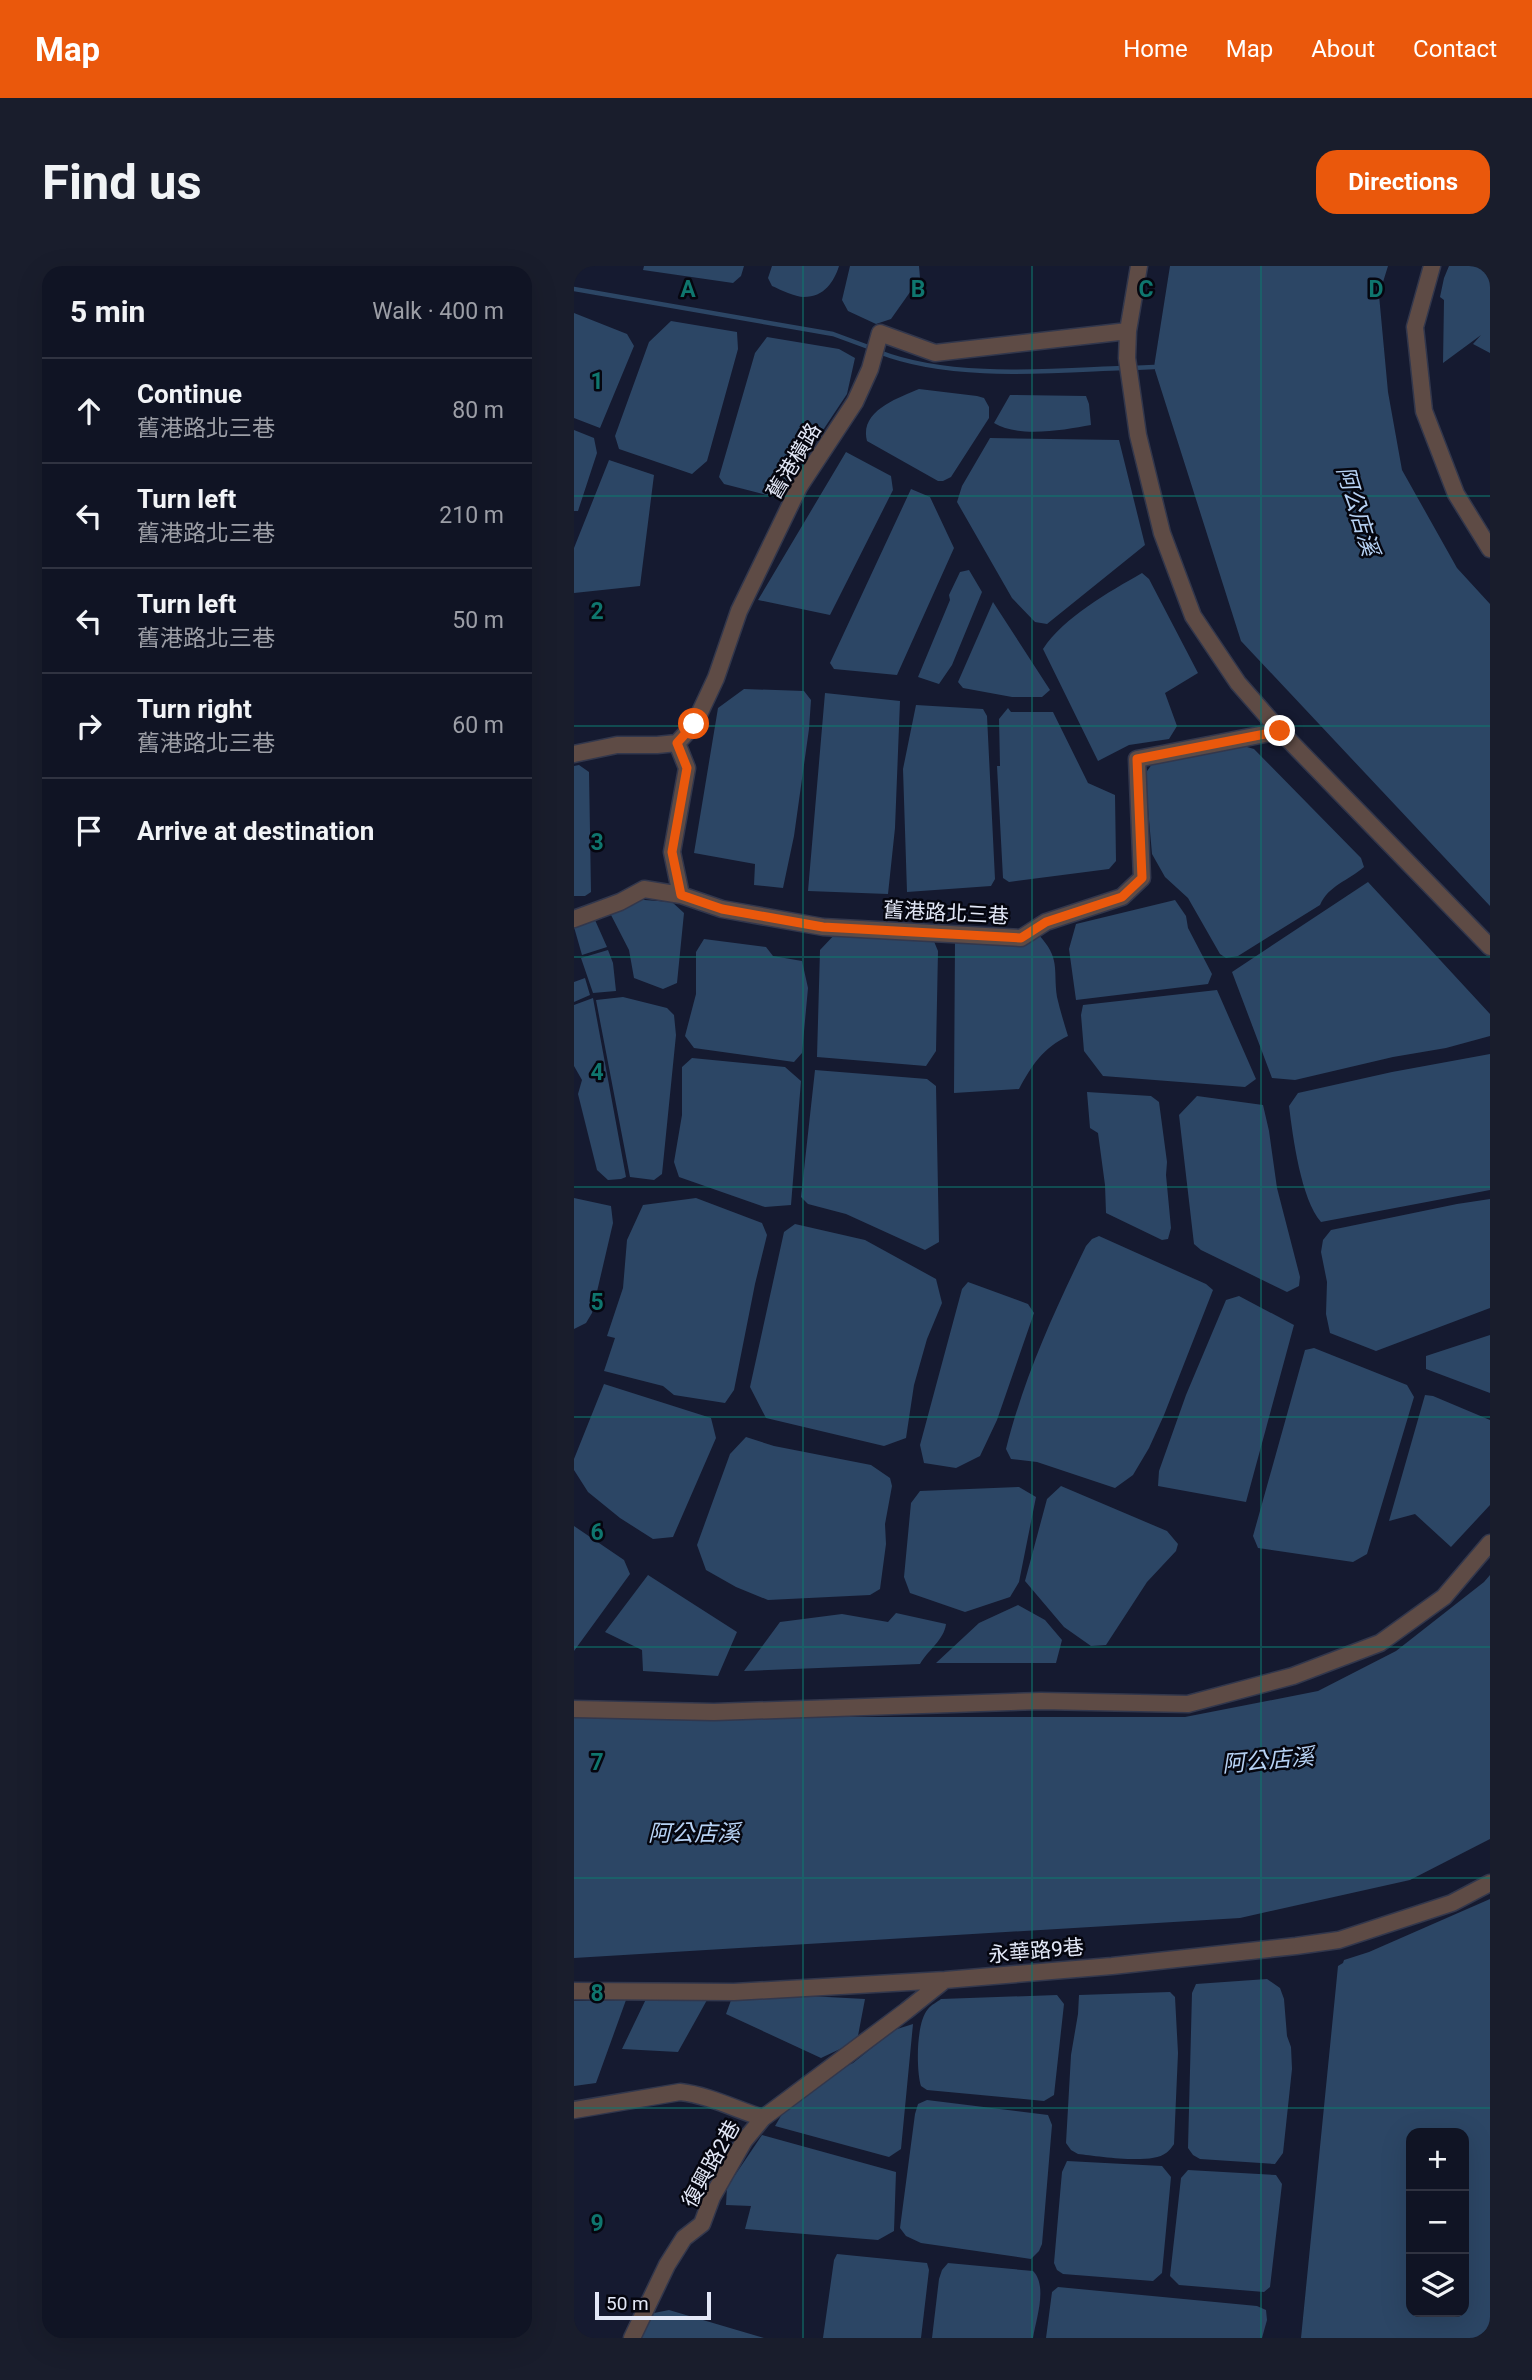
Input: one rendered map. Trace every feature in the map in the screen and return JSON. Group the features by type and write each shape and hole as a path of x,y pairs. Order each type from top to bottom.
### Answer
{"street":[{"path":"1139,266 1128,331 1128,358 1138,435 1162,533 1193,616 1238,683 1280,731 1490,947"},
{"path":"1432,266 1415,327 1424,411 1456,494 1490,549"},
{"name":"舊港橫路","path":"677,743 694,724 716,678 739,611 800,487 855,402 870,369 880,333 936,353 1128,331"},
{"name":"舊港路北三巷","path":"574,919 620,902 645,889 681,895 722,909 823,927 1021,938 1046,922 1122,897 1142,878 1137,759 1280,731"},
{"path":"574,754 617,745 657,746 677,743 687,768 672,852 681,895"},
{"path":"574,1709 714,1712 1041,1702 1188,1704 1293,1676 1380,1643 1444,1597 1490,1543"},
{"name":"永華路9巷","path":"574,1991 734,1992 945,1980 1112,1966 1339,1940 1452,1903 1490,1883"},
{"name":"復興路2巷","path":"632,2338 667,2265 684,2238 702,2224 718,2186 744,2141 763,2118 945,1980"},
{"name":"復興路2巷","path":"574,2110 680,2092 697,2094 763,2118"}],"water":[{"path":"644,266 744,266 741,276 733,283 643,270"},
{"path":"772,266 839,266 827,288 804,297 772,286 768,278"},
{"path":"850,266 919,266 920,278 891,319 876,324 848,311 842,300"},
{"name":"阿公店溪","path":"1170,266 1388,266 1379,295 1388,392 1402,470 1457,568 1490,604 1490,906 1241,641 1154,367"},
{"path":"1449,266 1490,266 1490,353 1473,344 1481,335 1443,363 1444,300 1440,297"},
{"path":"574,313 627,334 634,346 600,428 574,418"},
{"path":"671,321 737,332 738,349 707,461 692,474 619,449 615,436 649,342"},
{"path":"767,337 839,349 855,358 847,394 778,498 724,484 719,477 755,353"},
{"path":"919,389 977,396 984,398 989,407 989,418 951,477 943,481 938,481 867,441 866,431 874,414 891,401"},
{"path":"1010,395 1086,396 1091,425 1041,432 1004,428 994,423"},
{"path":"574,430 594,438 597,453 578,511 574,511"},
{"path":"990,438 1119,440 1145,545 1047,624 1035,622 1012,598 957,502 962,486"},
{"path":"846,452 891,476 893,490 830,615 758,600"},
{"path":"609,460 654,475 640,586 574,593 574,548"},
{"path":"911,489 930,497 954,548 897,675 834,669 830,663"},
{"path":"969,570 982,592 952,665 939,684 918,677 950,600 949,595 960,572"},
{"path":"1142,573 1149,579 1198,673 1165,693 1177,726 1169,739 1129,745 1098,761 1043,649 1075,616"},
{"path":"993,602 1050,690 1042,697 1012,697 963,688 958,682"},
{"path":"744,689 804,691 811,700 794,836 783,888 754,885 755,864 694,853 718,708"},
{"path":"825,693 900,701 895,828 888,894 808,891"},
{"path":"916,705 983,709 987,716 995,879 991,886 907,892 903,769"},
{"path":"1008,708 1011,712 1053,712 1088,783 1115,795 1116,861 1109,869 1009,882 1003,878 997,766 1000,766 999,719"},
{"path":"1240,745 1254,749 1361,858 1364,867 1328,893 1320,905 1238,956 1226,958 1220,954 1188,898 1165,877 1152,854 1145,774 1152,764"},
{"path":"579,765 589,772 591,892 585,896 574,896 574,766"},
{"path":"1368,882 1490,1014 1490,1036 1295,1080 1272,1078 1232,972"},
{"path":"631,899 672,902 684,913 677,983 663,989 634,978 629,950 611,915"},
{"path":"1175,900 1186,916 1188,928 1212,974 1208,984 1076,1000 1069,949 1076,924"},
{"path":"595,920 607,947 582,955 574,927 578,923"},
{"path":"837,932 933,939 938,951 936,1051 926,1066 817,1057 820,950"},
{"path":"1038,934 1053,957 1057,997 1068,1036 1039,1058 1019,1089 954,1093 955,941"},
{"path":"704,939 766,947 773,956 802,961 808,988 802,1053 794,1062 694,1048 685,1036 696,994 696,952"},
{"path":"608,950 613,963 616,991 593,993 581,958"},
{"path":"585,978 590,995 574,1002 574,982"},
{"path":"1217,990 1256,1079 1245,1087 1103,1076 1084,1051 1081,1015 1083,1005"},
{"path":"623,997 667,1008 674,1015 676,1035 662,1174 654,1180 630,1177 596,1000"},
{"path":"593,998 626,1177 621,1179 608,1180 597,1170 578,1094 582,1080 574,1066 574,1005"},
{"path":"1490,1054 1490,1190 1321,1222 1308,1199 1296,1151 1289,1106 1298,1093"},
{"path":"692,1058 785,1067 801,1081 791,1205 765,1207 679,1177 674,1162 682,1115 682,1067"},
{"path":"815,1070 927,1079 936,1086 939,1242 925,1250 846,1214 808,1204 801,1197"},
{"path":"1087,1092 1151,1096 1159,1102 1167,1162 1171,1228 1168,1239 1162,1240 1106,1213 1098,1133 1090,1128"},
{"path":"1197,1096 1263,1105 1277,1188 1300,1277 1299,1286 1287,1292 1201,1250 1194,1244 1179,1115"},
{"path":"574,1198 611,1206 613,1223 592,1313 586,1323 574,1329"},
{"path":"696,1198 762,1223 767,1235 734,1390 725,1403 674,1395 663,1386 604,1371 615,1338 607,1336 623,1288 627,1240 643,1205"},
{"path":"1490,1199 1490,1308 1376,1351 1330,1333 1326,1314 1327,1282 1321,1252 1323,1240 1331,1230"},
{"path":"795,1224 865,1240 936,1279 942,1303 927,1339 914,1385 906,1438 884,1446 766,1418 750,1387 784,1232"},
{"path":"1099,1236 1206,1284 1213,1290 1149,1448 1133,1475 1115,1488 1037,1462 1011,1459 1006,1449 1022,1396 1051,1320 1086,1246"},
{"path":"968,1282 1028,1304 1034,1313 997,1420 980,1456 956,1468 924,1463 920,1445 962,1289"},
{"path":"1239,1296 1294,1325 1246,1502 1158,1486 1159,1471 1186,1395 1226,1300"},
{"path":"1490,1335 1490,1393 1426,1369 1426,1356"},
{"path":"1314,1348 1407,1385 1414,1397 1367,1554 1353,1562 1258,1548 1253,1536 1305,1350"},
{"path":"604,1384 711,1418 716,1438 673,1537 653,1539 620,1518 588,1492 574,1470 574,1459"},
{"path":"1425,1395 1490,1420 1490,1505 1451,1547 1415,1514 1389,1521"},
{"path":"746,1437 774,1446 871,1465 890,1478 892,1486 885,1524 886,1544 880,1589 870,1595 768,1600 736,1587 706,1570 697,1545 730,1454"},
{"path":"1061,1486 1167,1531 1178,1544 1176,1551 1147,1582 1106,1645 1091,1646 1064,1627 1025,1581 1047,1499"},
{"path":"1019,1487 1036,1497 1019,1582 1010,1597 965,1612 910,1593 904,1577 911,1503 920,1491"},
{"path":"574,1526 624,1560 630,1574 574,1651"},
{"path":"648,1575 737,1632 718,1676 643,1671 642,1650 605,1632"},
{"name":"阿公店溪","path":"1490,1575 1490,1839 1410,1880 1240,1918 574,1958 574,1709 739,1717 1185,1717 1318,1691 1396,1651"},
{"path":"1018,1605 1045,1620 1062,1640 1056,1663 936,1663 979,1623"},
{"path":"896,1613 946,1624 939,1640 920,1664 744,1671 780,1622 842,1614 888,1622"},
{"path":"1490,1899 1490,2338 1301,2338 1338,1966 1344,1960 1369,1952"},
{"path":"1267,1979 1280,1988 1284,1999 1287,2036 1291,2047 1292,2069 1283,2153 1275,2164 1200,2159 1188,2148 1192,1993 1196,1984"},
{"path":"734,1992 865,1999 857,2041 821,2058 726,2014"},
{"path":"1170,1992 1175,1997 1178,2053 1173,2145 1159,2157 1137,2159 1078,2154 1071,2150 1066,2143 1071,2055 1079,1995"},
{"path":"1057,1995 1064,2004 1054,2095 1044,2101 927,2090 921,2086 919,2035 924,2015 932,2005 941,1999"},
{"path":"646,1999 707,2000 678,2052 622,2049"},
{"path":"626,2000 596,2083 574,2086 574,2001"},
{"path":"913,2024 901,2149 889,2157 775,2126 785,2109 826,2075 853,2063 894,2030"},
{"path":"927,2100 1048,2115 1052,2125 1042,2244 1031,2259 921,2243 906,2236 900,2228 915,2114 918,2104"},
{"path":"762,2135 896,2172 894,2231 878,2240 745,2229 751,2206 726,2205 727,2187"},
{"path":"1067,2161 1162,2166 1171,2177 1162,2273 1153,2281 1063,2274 1057,2270 1054,2263 1062,2172"},
{"path":"1188,2170 1276,2175 1282,2184 1270,2287 1264,2292 1179,2285 1170,2276 1181,2178"},
{"path":"837,2254 927,2263 929,2270 921,2338 823,2338"},
{"path":"948,2263 1033,2271 1040,2285 1040,2294 1033,2338 932,2338 939,2279"},
{"path":"1058,2287 1257,2306 1266,2310 1267,2320 1262,2338 1046,2338 1052,2292"},
{"path":"669,2310 764,2338 639,2338 654,2313"}],"waterway":[{"path":"574,289 833,334 871,348"},
{"path":"879,352 907,361 968,370 1031,372 1123,368"},
{"path":"1132,368 1154,367"}],"route":[{"path":"694,724 677,743 687,768 672,852 681,895 722,909 823,927 1021,938 1046,922 1122,897 1142,878 1137,759 1280,731"}]}
